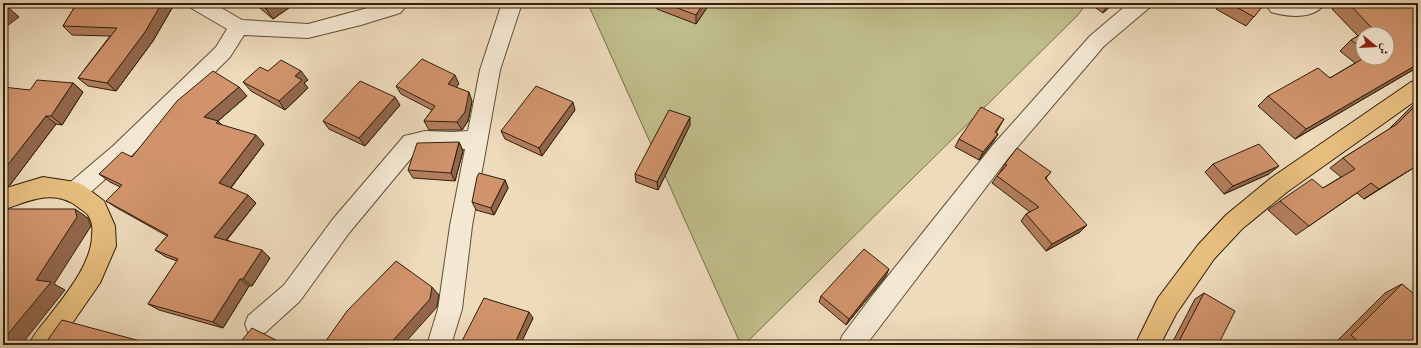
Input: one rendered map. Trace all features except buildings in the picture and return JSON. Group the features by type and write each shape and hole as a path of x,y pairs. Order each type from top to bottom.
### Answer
{"main road":[{"path":"1147,345 1167,306 1206,252 1234,222 1279,185 1418,88"},
{"path":"3,200 16,194 43,187 75,192 96,208 104,226 104,246 92,275 59,323 41,345"}],"street":[{"path":"198,3 239,27 308,31 361,18 393,8 399,3"},
{"path":"439,345 450,309 461,226 490,70 512,3"},
{"path":"851,345 1006,145 1097,41 1142,3"},
{"path":"1275,3 1278,7 1303,9 1315,3"},
{"path":"75,192 121,152 223,52 239,27"},
{"path":"257,324 292,293 341,226 412,142 428,139 445,142 477,138"}],"shaded area":[{"path":"1087,3 1077,16 744,345 741,345 588,4"}]}
